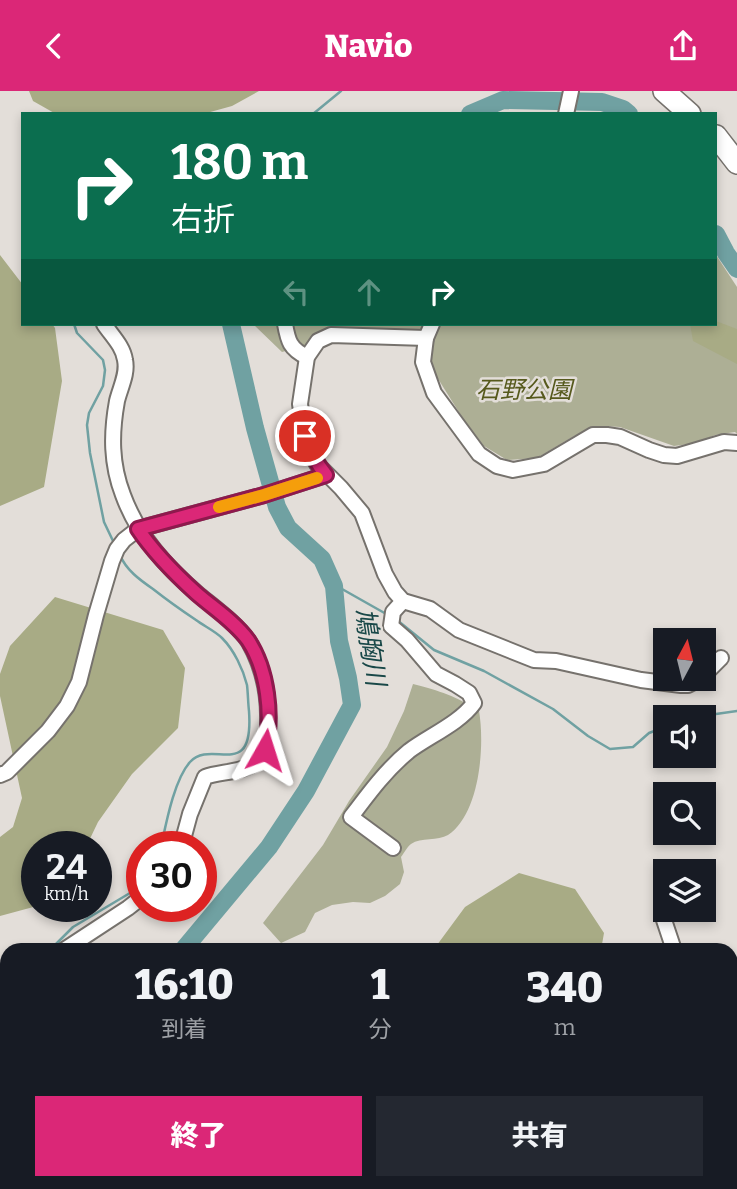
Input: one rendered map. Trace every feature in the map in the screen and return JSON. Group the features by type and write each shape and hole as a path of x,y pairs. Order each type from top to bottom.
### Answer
{"highway":[{"path":"664,91 688,112"},
{"path":"717,137 737,155"},
{"path":"717,137 737,163"}],"street":[{"path":"566,112 571,91"},
{"path":"106,326 120,344 126,362 112,437 113,459 122,495 138,529 156,554 228,619 248,641 264,680 269,702 267,743 259,760 245,768 205,777 185,831"},
{"path":"285,326 288,340 297,352 307,357"},
{"path":"431,326 426,338 423,362 434,393 478,454 497,466 513,470 544,464 593,435 620,437 649,450 677,456 724,442 737,443"},
{"path":"426,338 331,335 318,341 307,357 300,404 310,451 326,475 362,513 385,574 395,592 403,601 430,609 459,630 534,660 556,661 653,682"},
{"path":"0,775 7,772 48,731 67,706 79,682 112,561 124,540 138,529 264,495 326,475"},
{"path":"393,848 352,817 389,769 430,736 467,713 474,703 470,693 436,674 391,626 393,612 403,601"},
{"path":"716,663 721,658"},
{"path":"75,943 126,909"},
{"path":"665,922 672,943"}],"green space":[{"path":"29,91 259,91 232,106 210,112 52,112 33,101"},
{"path":"0,255 21,282 21,326 55,328 62,381 44,487 0,506"},
{"name":"石野公園","path":"717,257 737,287 737,434 715,435 696,443 674,446 620,427 604,426 574,436 537,458 507,460 484,446 462,417 430,366 434,343 420,331 330,329 305,346 282,352 255,326 717,326"},
{"path":"717,321 737,329 737,364 693,341 690,326 717,326"},
{"path":"55,597 163,630 185,668 178,728 132,774 94,831 21,831 21,910 0,916 0,837 13,827 22,798 0,696 0,674 10,646"},
{"path":"413,684 463,701 479,711 481,742 478,778 467,812 459,825 448,835 420,840 410,845 401,857 404,872 400,884 385,896 370,903 332,905 315,913 305,932 281,943 263,923 323,845 349,801 387,747"},
{"path":"519,873 575,889 604,933 602,943 438,943 465,907"}],"waterway":[{"path":"315,112 341,91"},
{"name":"鳩胸川","path":"475,112 503,100 602,102 627,112"},
{"name":"鳩胸川","path":"717,236 737,269"},
{"path":"75,326 77,333 103,360 105,370 103,386 89,413 87,425 104,522 114,543"},
{"name":"鳩胸川","path":"189,943 269,847 306,791 352,705 339,641 334,586 322,559 288,528 277,507 231,326"},
{"path":"120,555 138,578 222,638 238,660 247,685 249,733 245,746 230,755 209,754 190,762 179,780 164,831"},
{"path":"333,582 388,615"},
{"path":"397,620 434,650 484,671 553,709 610,749 633,747 653,732"},
{"path":"716,714 737,711"},
{"path":"57,943 73,927 126,895"}],"slow traffic":[{"path":"219,507 317,478"}],"route":[{"path":"265,750 269,702 264,680 248,641 228,619 156,554 138,529 264,495 326,475 317,464 305,436"}]}
